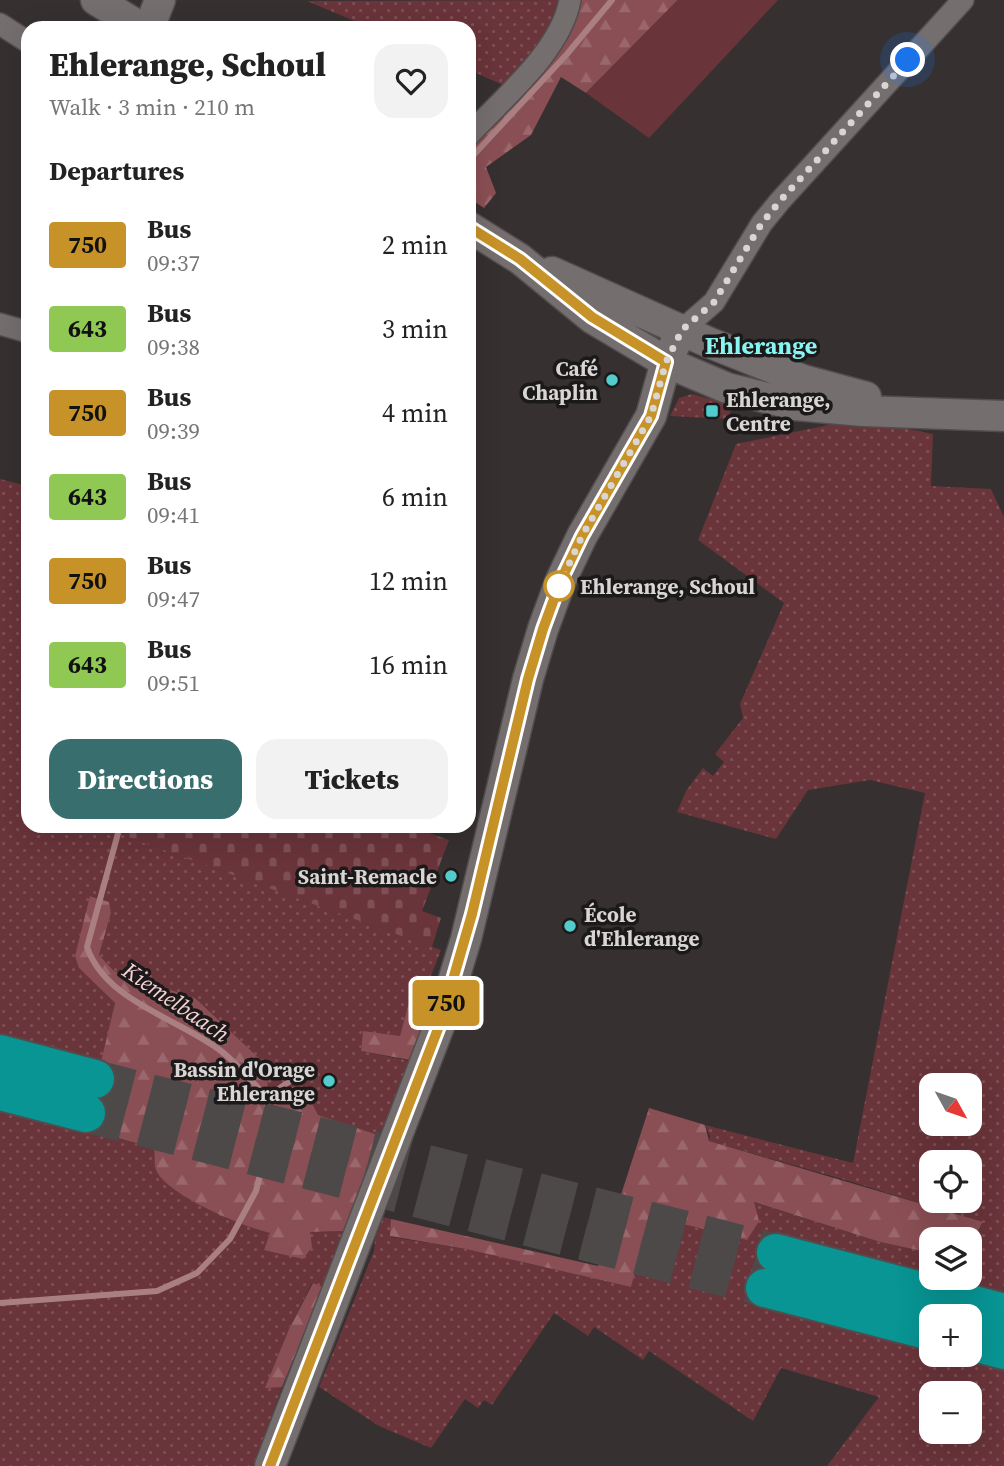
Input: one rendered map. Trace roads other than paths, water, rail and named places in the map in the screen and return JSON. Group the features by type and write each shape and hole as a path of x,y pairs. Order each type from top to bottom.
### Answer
{"highway":[{"path":"0,1054 90,1096 0,1091"},
{"path":"919,1327 770,1271 954,1304"},
{"path":"982,1309 1004,1313"},
{"path":"982,1344 1004,1350"}],"main road":[{"path":"96,0 130,21"},
{"path":"152,21 160,0"},
{"path":"476,231 520,259 592,317 666,362 727,388 795,405 863,411 1004,416"},
{"path":"520,259 710,343 803,380 835,390 963,415"},
{"path":"270,1466 441,1021 472,914 528,679 543,629 561,580 582,536 651,416 666,362 682,330"},
{"path":"651,416 695,375 710,343"}],"street":[{"path":"476,127 549,49 570,0"},
{"path":"682,330 714,302 762,223 780,201 963,0"},
{"path":"0,24 21,38"},
{"path":"710,343 714,302"},
{"path":"0,324 21,330"}],"waterway":[{"path":"476,153 567,54 612,0"},
{"name":"Kiemelbaach","path":"0,1303 157,1291 197,1273 230,1239 256,1191 269,1139 267,1097 221,1051 145,1007 110,982 96,966 87,947 118,833"},
{"path":"267,1097 293,1079"}],"tunnel":[{"path":"95,1079 776,1253"},
{"path":"86,1113 765,1288"}],"place":[{"name":"Café Chaplin","path":"612,380"},
{"name":"Ehlerange, Centre","path":"712,411"},
{"name":"Ehlerange, Schoul","path":"559,586"},
{"name":"Saint-Remacle","path":"451,876"},
{"name":"École d'Ehlerange","path":"570,926"},
{"name":"Bassin d'Orage Ehlerange","path":"329,1081"}],"district":[{"name":"Ehlerange","path":"761,345"}]}
